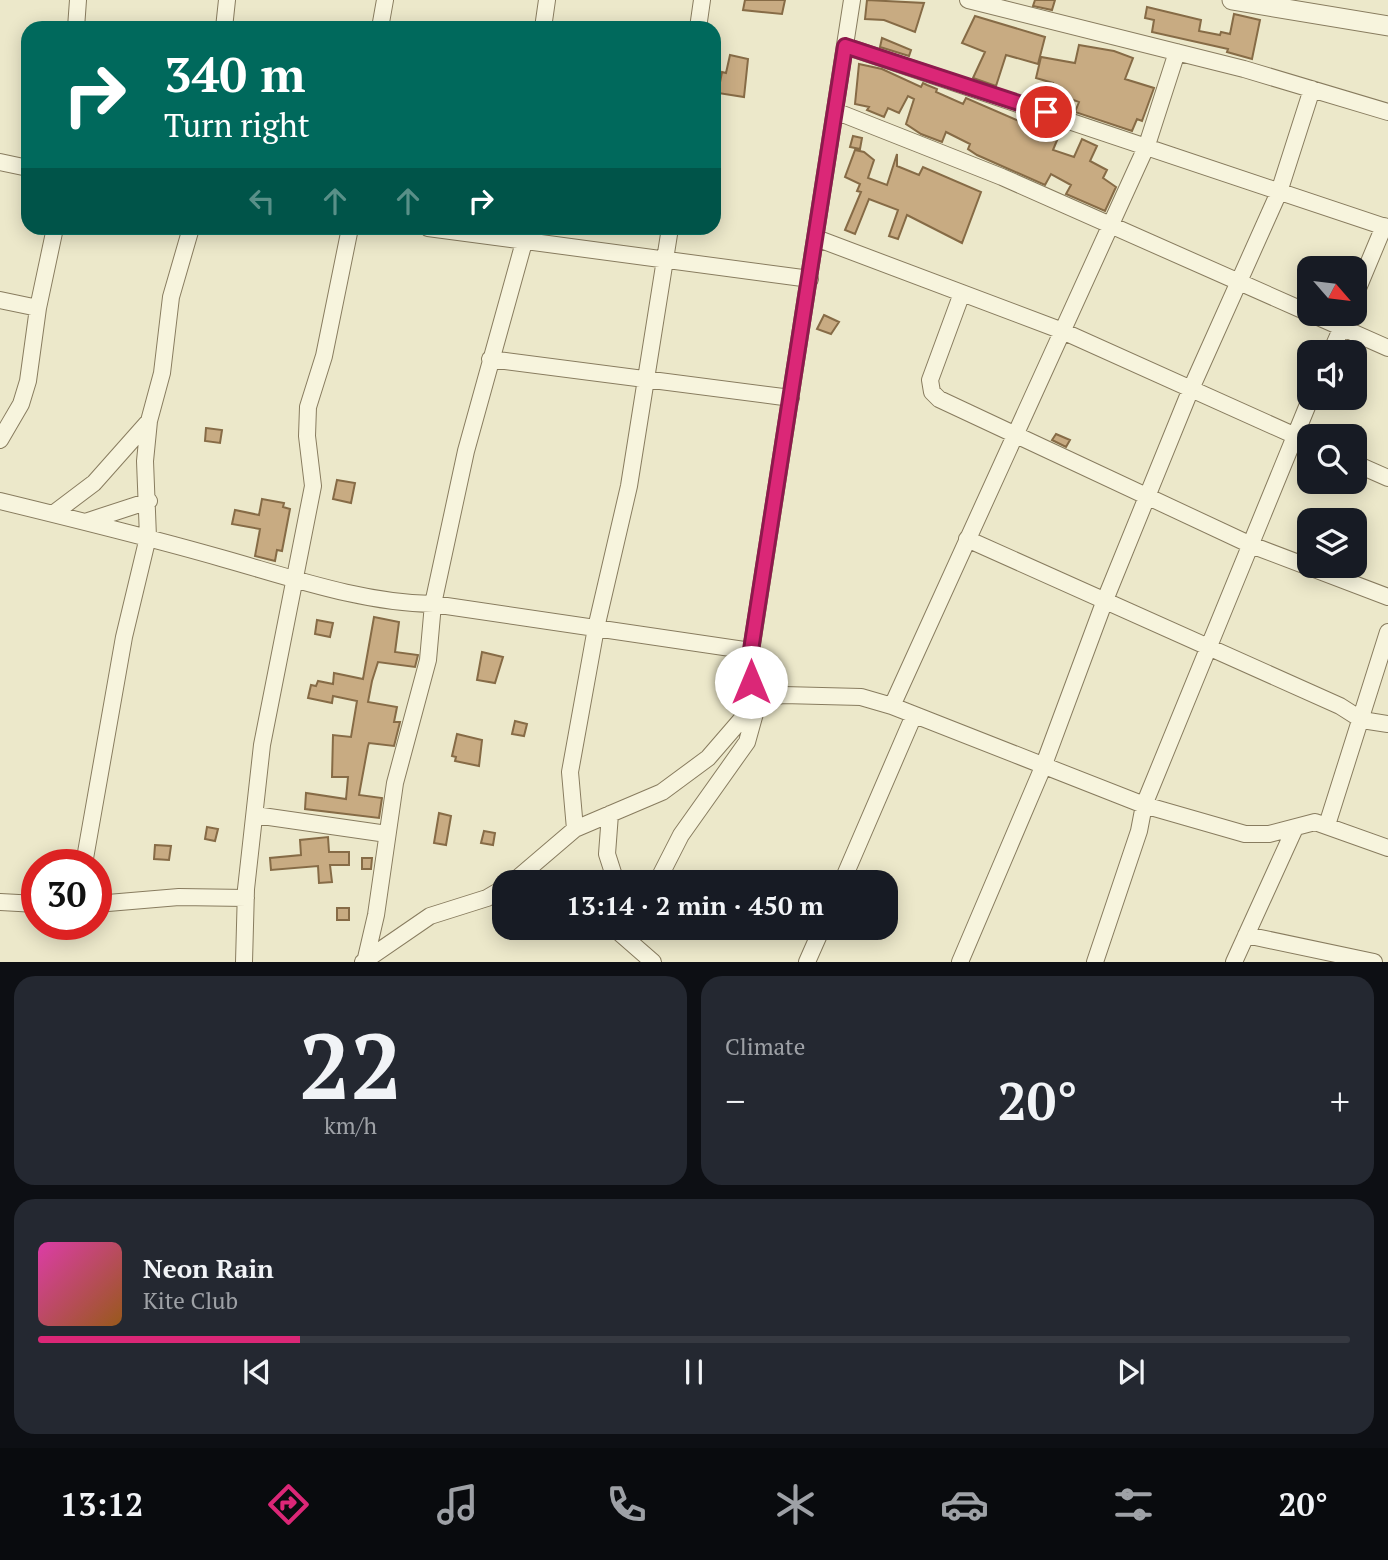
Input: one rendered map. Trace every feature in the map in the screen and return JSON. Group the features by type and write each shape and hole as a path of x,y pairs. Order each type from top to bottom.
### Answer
{"street":[{"path":"76,21 78,0"},
{"path":"224,21 227,0"},
{"path":"381,21 385,0"},
{"path":"544,21 547,0"},
{"path":"699,21 702,0"},
{"path":"663,870 681,835 747,741 759,699 751,682 751,650 852,0"},
{"path":"968,0 1177,52 1388,112"},
{"path":"1232,0 1388,26"},
{"path":"845,46 1386,227 1367,269"},
{"path":"892,706 1060,330 1147,145 1177,52"},
{"path":"960,961 1043,767 1105,600 1190,391 1279,192 1312,89"},
{"path":"835,111 1002,177 1297,308"},
{"path":"0,162 21,166"},
{"path":"0,440 21,404 28,381 38,308 54,235"},
{"path":"87,849 124,637 149,537 145,461 149,421 162,373 171,297 189,235"},
{"path":"244,961 246,898 262,745 313,486 307,436 308,407 324,356 349,235"},
{"path":"575,829 570,772 596,628 629,486 669,235"},
{"path":"364,960 395,783 428,660 433,604 466,451 490,359 515,236 665,260 810,279"},
{"path":"816,238 1060,330 1190,391 1297,436"},
{"path":"962,293 930,380 932,392 939,399 1013,436 1251,545 1388,597"},
{"path":"0,300 38,308"},
{"path":"1354,326 1388,348"},
{"path":"490,359 646,377 791,398"},
{"path":"1095,961 1139,831 1144,805 1305,410"},
{"path":"53,514 94,483 149,421"},
{"path":"1367,469 1388,478"},
{"path":"0,501 149,537 296,579 404,604 433,604 751,650"},
{"path":"88,522 149,501"},
{"path":"967,538 1340,706 1362,720 1388,724"},
{"path":"1327,825 1388,632"},
{"path":"528,870 575,829 662,792 709,758 759,699 783,695 861,697 892,706 1144,805 1245,834 1269,834 1315,822 1388,848"},
{"path":"847,870 915,715"},
{"path":"610,814 607,854 612,870"},
{"path":"254,815 387,834"},
{"path":"1234,961 1296,828"},
{"path":"364,960 430,916 492,895"},
{"path":"112,903 179,897 246,898"},
{"path":"0,902 21,903"},
{"path":"1245,935 1374,961"},
{"path":"633,940 653,961"},
{"path":"807,961 817,940"}],"building":[{"path":"745,0 785,0 782,14 743,10"},
{"path":"867,0 924,3 915,32 884,20 865,19"},
{"path":"1035,0 1055,0 1052,10 1033,6"},
{"path":"1147,7 1201,20 1199,31 1220,35 1221,32 1230,34 1234,14 1260,20 1252,59 1227,52 1228,49 1152,32 1154,20 1145,18"},
{"path":"975,16 1045,37 1038,64 1006,55 996,86 973,78 985,52 962,43"},
{"path":"882,38 911,50 909,56 880,47"},
{"path":"1079,45 1114,51 1133,58 1125,79 1154,88 1142,121 1137,119 1132,131 1075,112 1079,102 1050,91 1053,83 1036,78 1041,57 1075,63"},
{"path":"730,55 748,59 744,97 721,93 722,72 726,73"},
{"path":"859,64 882,69 921,87 923,83 963,104 966,98 1019,121 1020,118 1041,129 1042,126 1060,133 1053,150 1074,157 1082,139 1097,146 1090,161 1107,170 1103,178 1116,187 1105,211 1066,194 1071,185 1051,174 1045,185 977,155 968,149 970,144 946,132 942,142 921,134 906,124 914,99 908,96 899,113 888,108 884,117 867,110 869,107 855,104"},
{"path":"853,136 862,138 860,149 850,147"},
{"path":"855,150 864,152 874,160 868,178 887,185 897,154 897,166 919,175 923,167 981,192 962,243 907,215 898,239 889,236 898,210 869,199 855,234 845,230 861,192 857,191 860,184 845,177"},
{"path":"824,315 839,322 831,334 817,329"},
{"path":"206,428 222,430 220,443 205,441"},
{"path":"1056,434 1070,440 1066,447 1052,440"},
{"path":"337,480 355,483 351,503 333,499"},
{"path":"262,499 284,503 283,507 290,509 282,551 277,550 275,561 255,556 260,529 232,524 235,510 259,515"},
{"path":"374,617 399,622 395,652 418,655 415,667 378,662 372,681 368,702 397,707 394,722 400,722 394,746 369,743 368,746 359,795 382,798 379,818 305,809 306,793 346,799 348,777 332,777 333,735 351,737 357,701 333,696 332,703 308,698 311,685 316,686 318,681 333,684 334,673 363,679"},
{"path":"317,620 333,623 330,637 315,634"},
{"path":"482,652 503,657 495,683 477,680"},
{"path":"515,721 527,724 524,736 512,734"},
{"path":"457,734 482,740 479,766 455,761 456,757 452,756"},
{"path":"439,813 451,816 446,845 434,843"},
{"path":"207,827 218,829 215,841 205,839"},
{"path":"484,831 495,833 493,845 481,843"},
{"path":"328,837 329,852 349,852 349,865 330,865 332,882 319,883 318,866 271,870 270,858 301,855 300,840"},
{"path":"155,845 171,846 169,860 154,859"},
{"path":"362,858 372,858 371,869 362,869"},
{"path":"337,908 349,908 349,920 337,920"}],"route":[{"path":"751,682 751,650 845,46 1046,112"}]}
